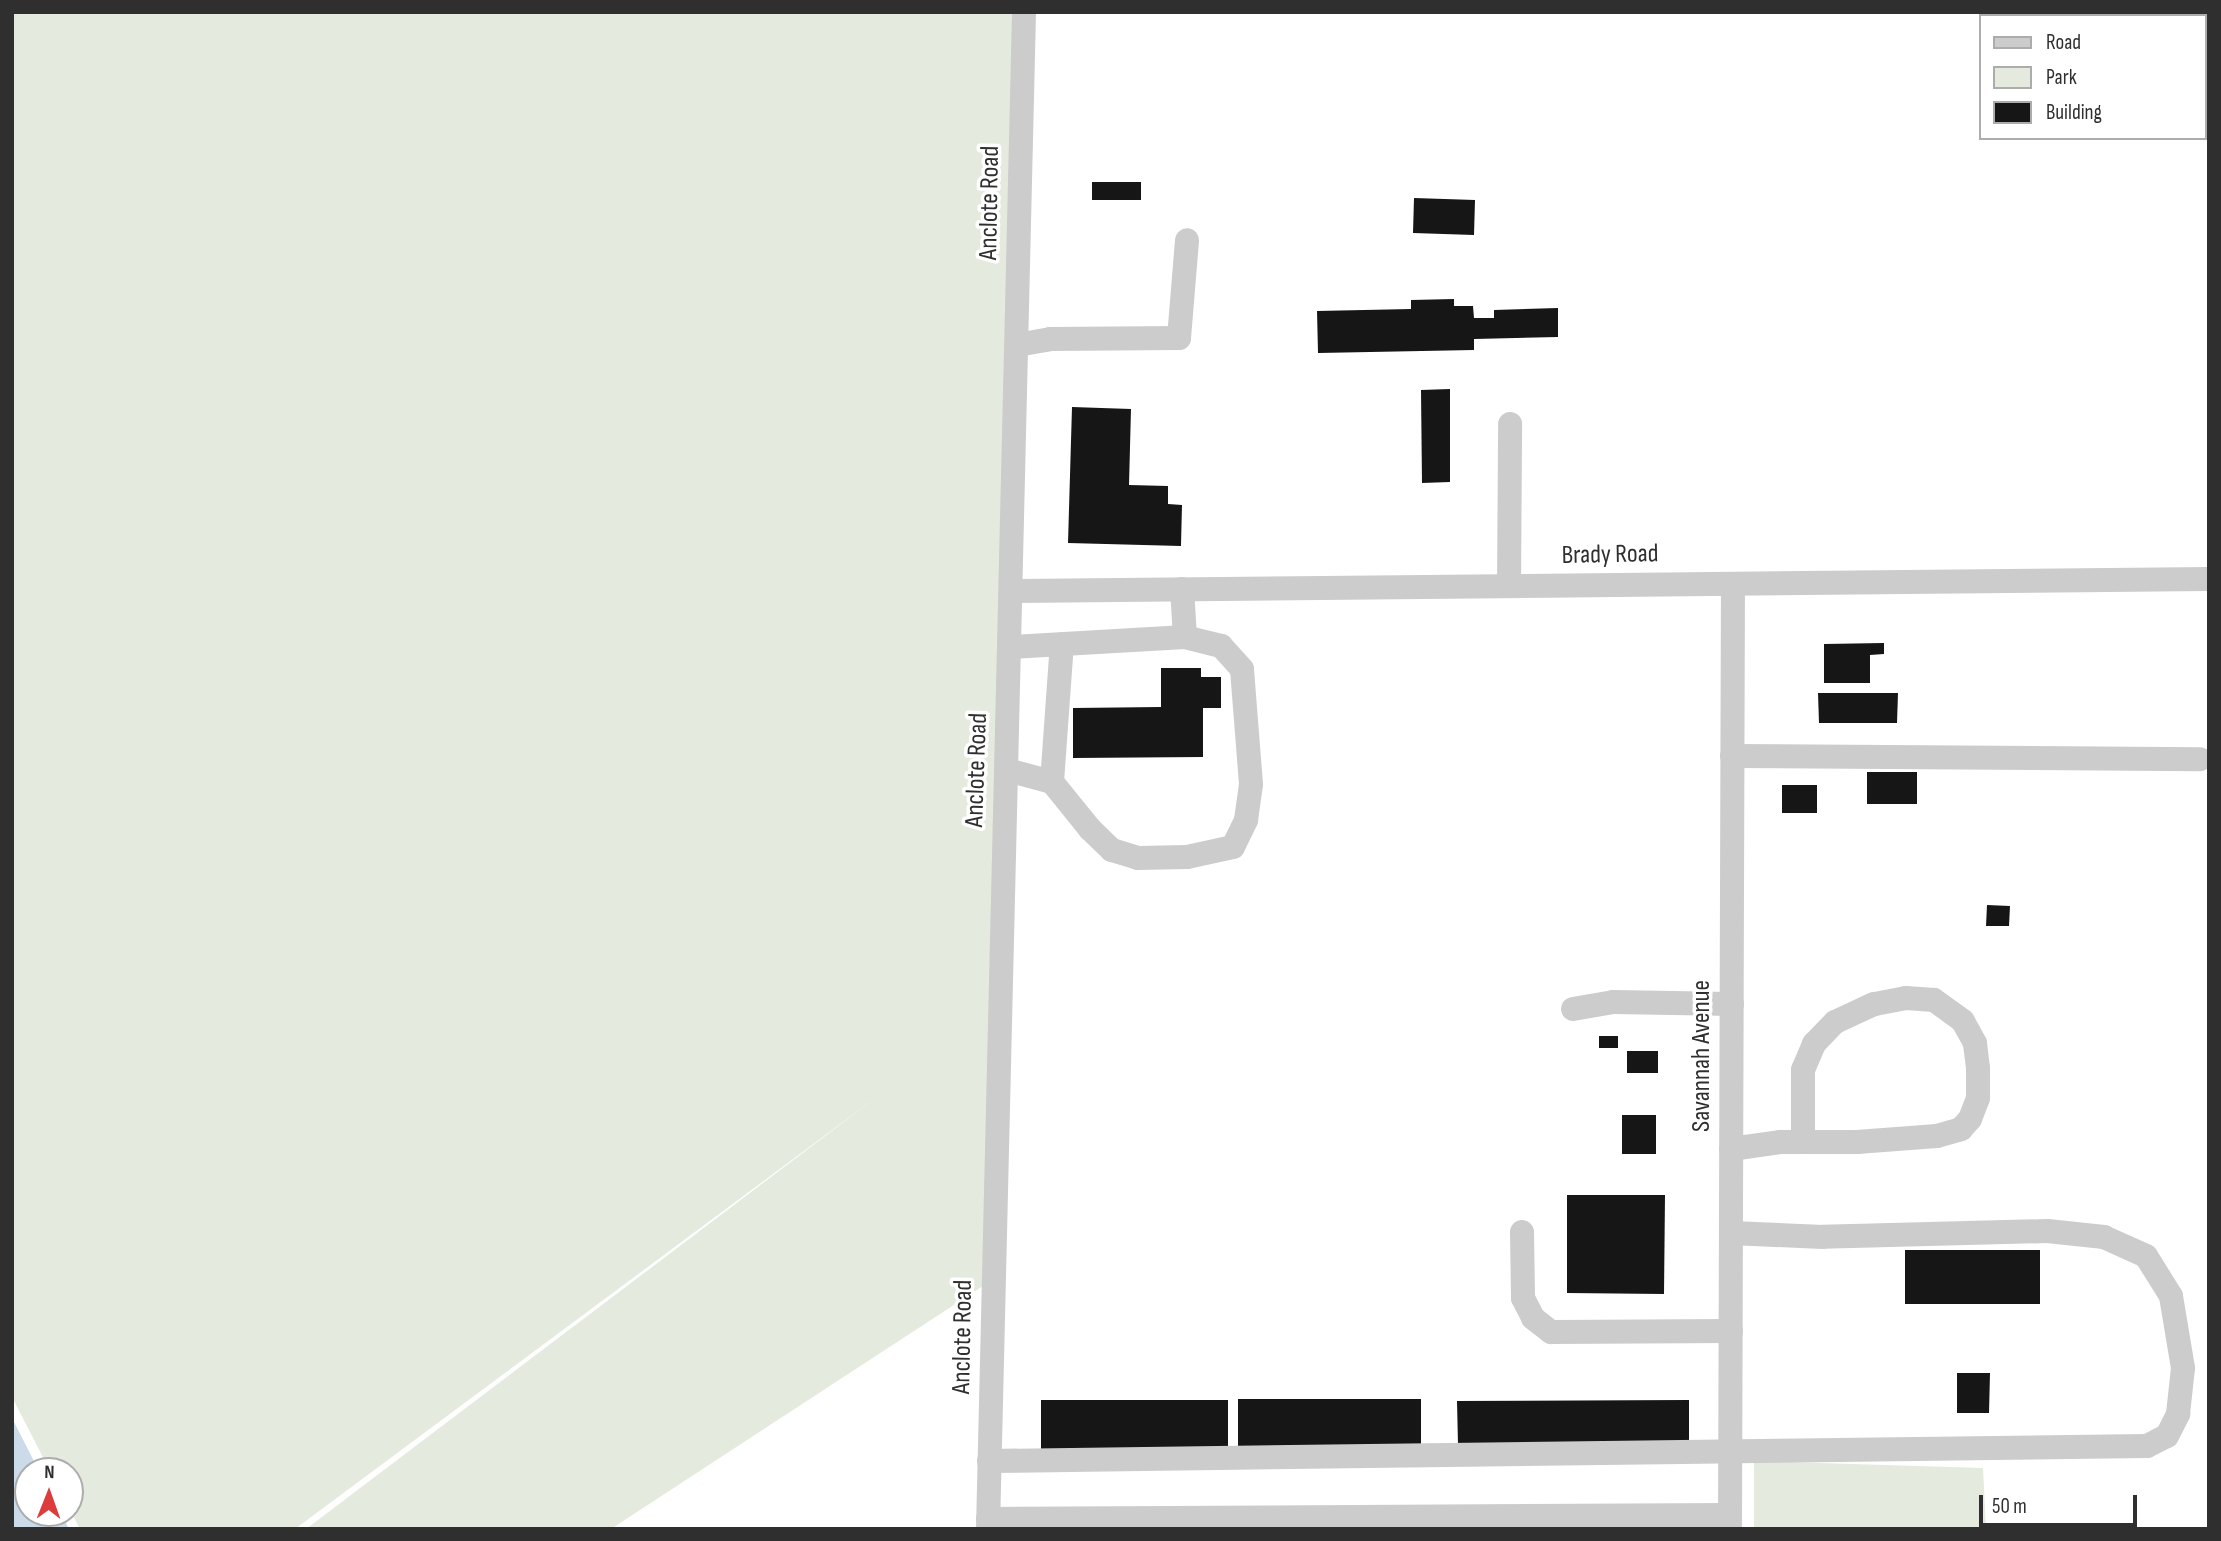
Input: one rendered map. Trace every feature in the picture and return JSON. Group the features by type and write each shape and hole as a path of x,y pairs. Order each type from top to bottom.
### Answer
{"street":[{"name":"Anclote Road","path":"988,1524 1024,12"},
{"path":"1017,345 1050,339 1179,338 1187,240"},
{"path":"1509,586 1510,424"},
{"name":"Brady Road","path":"1011,591 2209,579"},
{"name":"Savannah Avenue","path":"1730,1522 1733,584"},
{"path":"1182,589 1185,637"},
{"path":"1007,770 1052,782 1090,829 1112,849 1138,858 1187,857 1233,847 1246,820 1251,784 1242,669 1221,646 1185,637 1010,647"},
{"path":"1052,782 1062,644"},
{"path":"1732,756 2200,759"},
{"path":"1731,1149 1803,1142 1937,1136 1962,1129 1970,1119 1978,1098 1975,1043 1963,1021 1934,1000 1906,998 1866,1007 1835,1022 1814,1044 1803,1070 1803,1142"},
{"path":"1573,1009 1613,1002 1732,1004"},
{"path":"989,1461 1731,1454 2147,1446 2167,1436 2178,1414 2183,1368 2171,1296 2146,1256 2104,1237 2047,1231 1823,1237 1731,1233"},
{"path":"1522,1232 1523,1298 1533,1318 1551,1332 1731,1331"},
{"path":"988,1524 1730,1522"}],"green space":[{"path":"12,12 1013,12 983,1286 611,1529 306,1529 878,1096 295,1529 80,1529 79,1527 84,1527 84,1457 43,1457 12,1397"},
{"path":"1754,1461 1983,1468 1986,1529 1754,1529"}],"water":[{"path":"12,1418 32,1457 14,1457 14,1527 69,1529 12,1529"}],"building":[{"path":"1092,182 1141,182 1141,200 1092,200"},
{"path":"1414,198 1475,200 1474,235 1413,233"},
{"path":"1454,299 1454,306 1473,306 1474,318 1494,318 1494,310 1558,308 1558,337 1474,339 1474,350 1318,353 1317,311 1411,309 1411,300"},
{"path":"1450,389 1450,482 1422,483 1421,390"},
{"path":"1072,407 1131,409 1129,485 1168,486 1168,504 1182,505 1181,546 1068,543"},
{"path":"1884,643 1884,654 1870,655 1870,683 1824,683 1824,644"},
{"path":"1161,668 1201,668 1201,677 1221,677 1221,708 1203,708 1203,757 1073,758 1073,708 1161,707"},
{"path":"1818,693 1898,693 1897,723 1819,723"},
{"path":"1867,772 1917,772 1917,804 1867,804"},
{"path":"1782,785 1817,785 1817,813 1782,813"},
{"path":"1987,905 2010,906 2009,926 1986,926"},
{"path":"1599,1036 1618,1036 1618,1048 1599,1048"},
{"path":"1627,1051 1658,1051 1658,1073 1627,1073"},
{"path":"1622,1115 1656,1115 1656,1154 1622,1154"},
{"path":"1567,1195 1665,1195 1664,1294 1567,1293"},
{"path":"1905,1250 2040,1250 2040,1304 1905,1304"},
{"path":"1957,1373 1990,1373 1989,1413 1957,1413"},
{"path":"1238,1399 1421,1399 1421,1451 1238,1452"},
{"path":"1041,1400 1228,1400 1228,1452 1041,1453"},
{"path":"1689,1400 1689,1444 1458,1445 1457,1401"}]}
